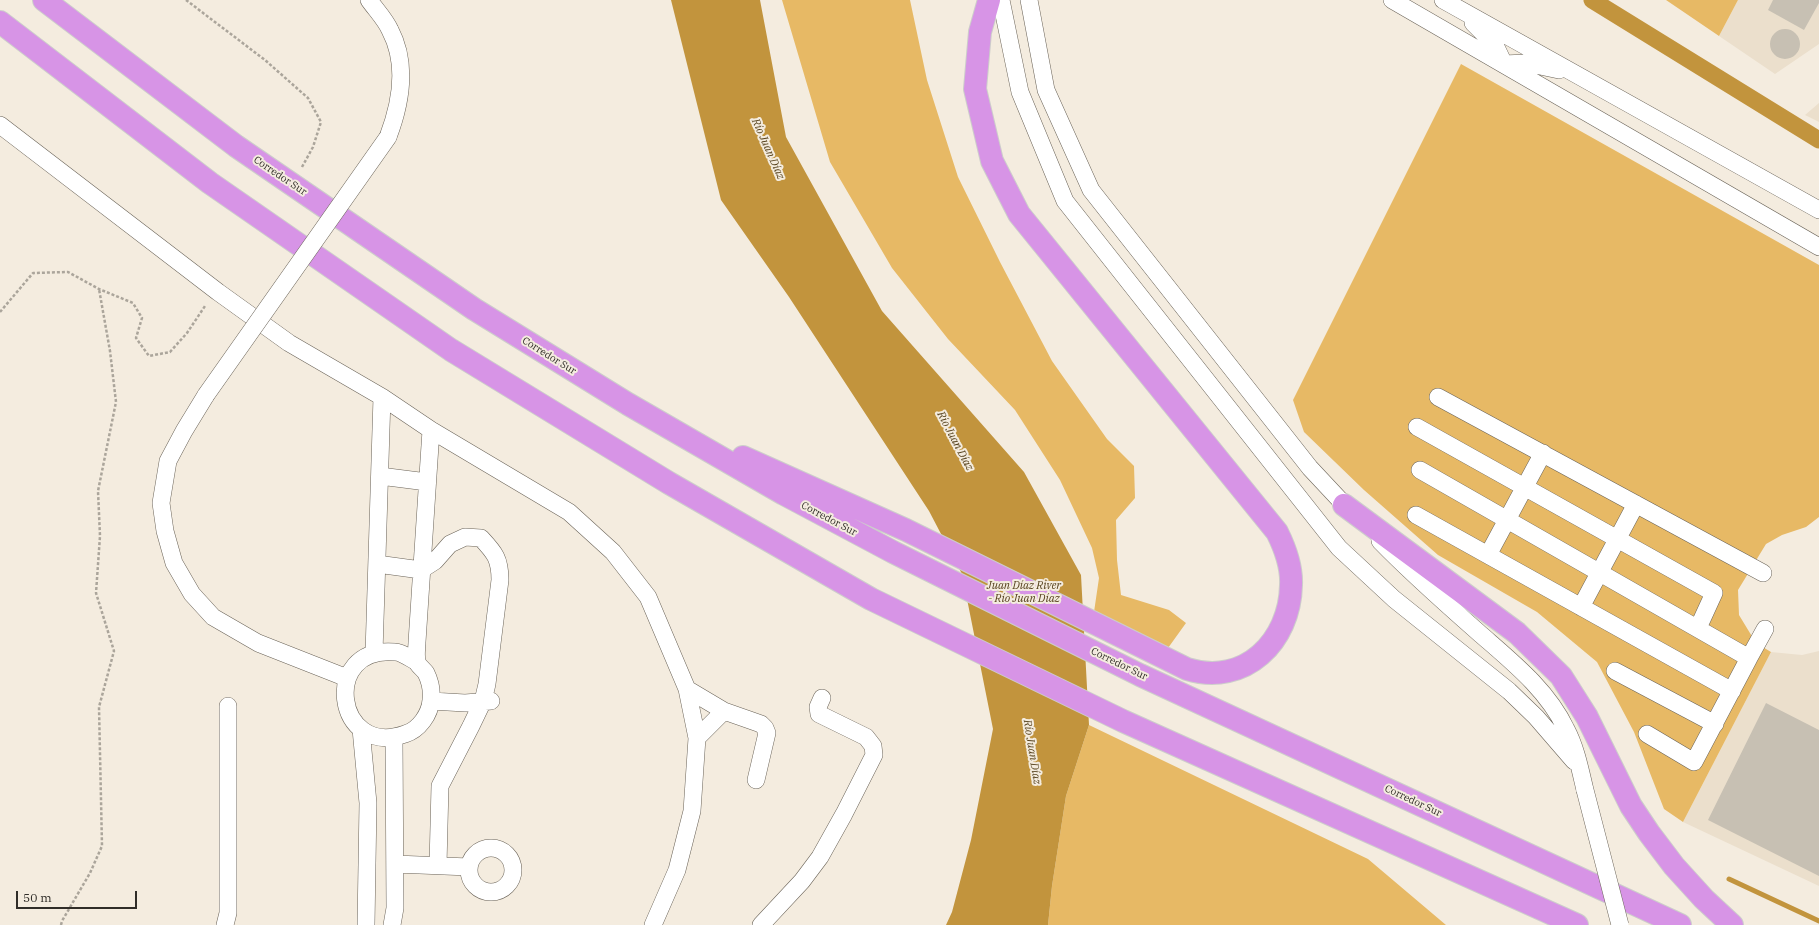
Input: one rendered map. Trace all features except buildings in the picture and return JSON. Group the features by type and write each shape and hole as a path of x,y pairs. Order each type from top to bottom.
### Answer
{"highway":[{"name":"Corredor Sur","path":"44,0 236,146 474,309 628,404 784,494 893,552 1140,675 1680,925"},
{"path":"628,404 906,530 1139,646 1197,673 1222,673 1238,669 1251,662 1269,646 1277,636 1288,610 1291,584 1284,545 1270,522 1020,214 992,161 975,89 980,32 989,0"},
{"path":"0,22 210,182 451,350 669,483 871,599 1123,720 1577,925"},
{"path":"1344,505 1517,633 1561,676 1587,717 1631,806 1649,834 1694,888 1732,925"}],"street":[{"path":"347,678 258,642 214,617 192,594 174,563 165,531 161,503 168,461 206,395 388,137 397,115 401,94 400,60 390,30 369,0"},
{"path":"1001,0 1020,92 1065,201 1339,548 1394,599 1509,691 1558,740 1580,769"},
{"path":"1029,0 1046,90 1091,190 1310,468 1392,554 1526,675 1547,698 1566,728 1580,769 1620,925"},
{"path":"1392,0 1819,247"},
{"path":"1447,2 1483,32 1494,45 1504,64"},
{"path":"1447,2 1819,210"},
{"path":"1504,64 1526,64 1548,67 1589,81"},
{"path":"0,125 236,305 289,343 382,397 431,430 568,512 613,552 648,597 687,689 697,738 692,811 677,870 653,925"},
{"path":"374,653 382,397"},
{"path":"1438,397 1763,573"},
{"path":"1418,427 1714,593 1698,628"},
{"path":"417,662 416,642 431,430"},
{"path":"1488,555 1543,454"},
{"path":"1420,470 1749,658"},
{"path":"380,476 427,482"},
{"path":"1581,607 1636,504"},
{"path":"1416,515 1732,691"},
{"path":"377,564 421,570 435,561 450,544 465,537 481,538 496,554 500,567 500,580 487,684 487,701 440,786 438,865"},
{"path":"1647,734 1694,762 1765,628"},
{"path":"397,652 417,662 426,673 431,687 431,701 427,714 419,726 408,734 394,738 377,737 361,729 349,714 344,696 347,678 358,662 374,653 397,652"},
{"path":"1615,672 1715,724"},
{"path":"687,689 724,710 761,724 765,728 767,733 756,780"},
{"path":"762,925 802,881 820,858 874,755 873,746 866,737 819,714 818,707 822,698"},
{"path":"431,701 487,701"},
{"path":"225,925 228,913 228,706"},
{"path":"697,738 724,710"},
{"path":"361,729 368,803 366,925"},
{"path":"392,925 395,908 394,738"},
{"path":"395,864 469,867"}],"path":[{"path":"186,0 265,60 308,98 321,122 313,147 302,167"},
{"path":"0,312 33,273 68,272 99,289 133,303 142,318 136,338 149,356 170,352 187,333 205,306"},
{"path":"61,925 90,873 102,846 99,707 114,651 96,593 100,536 98,491 116,402 110,351 99,289"}],"shaded area":[{"path":"782,0 910,0 927,80 958,177 1000,262 1052,361 1107,439 1134,466 1135,498 1116,520 1117,560 1121,595 1169,610 1186,623 1168,648 1094,612 1099,578 1092,548 1060,480 1015,410 948,339 892,268 830,162"},
{"path":"1666,0 1738,0 1719,36"},
{"path":"1738,0 1819,0 1819,44 1775,74 1719,36"},
{"path":"1461,64 1819,265 1819,517 1806,527 1782,535 1766,544 1738,590 1739,615 1756,643 1771,652 1683,822 1664,809 1634,732 1597,662 1537,612 1438,555 1364,490 1304,432 1293,400"},
{"path":"1819,103 1819,122 1805,115"},
{"path":"1819,651 1819,886 1683,822 1771,652 1802,655"},
{"path":"1089,725 1368,859 1446,925 1048,925 1052,886 1066,796"}],"water":[{"name":"Juan Díaz River - Río Juan Díaz","path":"671,0 760,0 786,137 882,311 1024,472 1081,575 1089,725 1066,796 1052,886 1048,925 946,925 952,912 971,840 993,729 962,574 929,511 789,297 721,200"}],"waterway":[{"path":"1592,0 1819,140"},
{"path":"1729,879 1819,921"}],"water label":[{"name":"Río Juan Díaz","path":"768,149"},
{"name":"Río Juan Díaz","path":"955,441"},
{"name":"Río Juan Díaz","path":"1032,752"}]}
